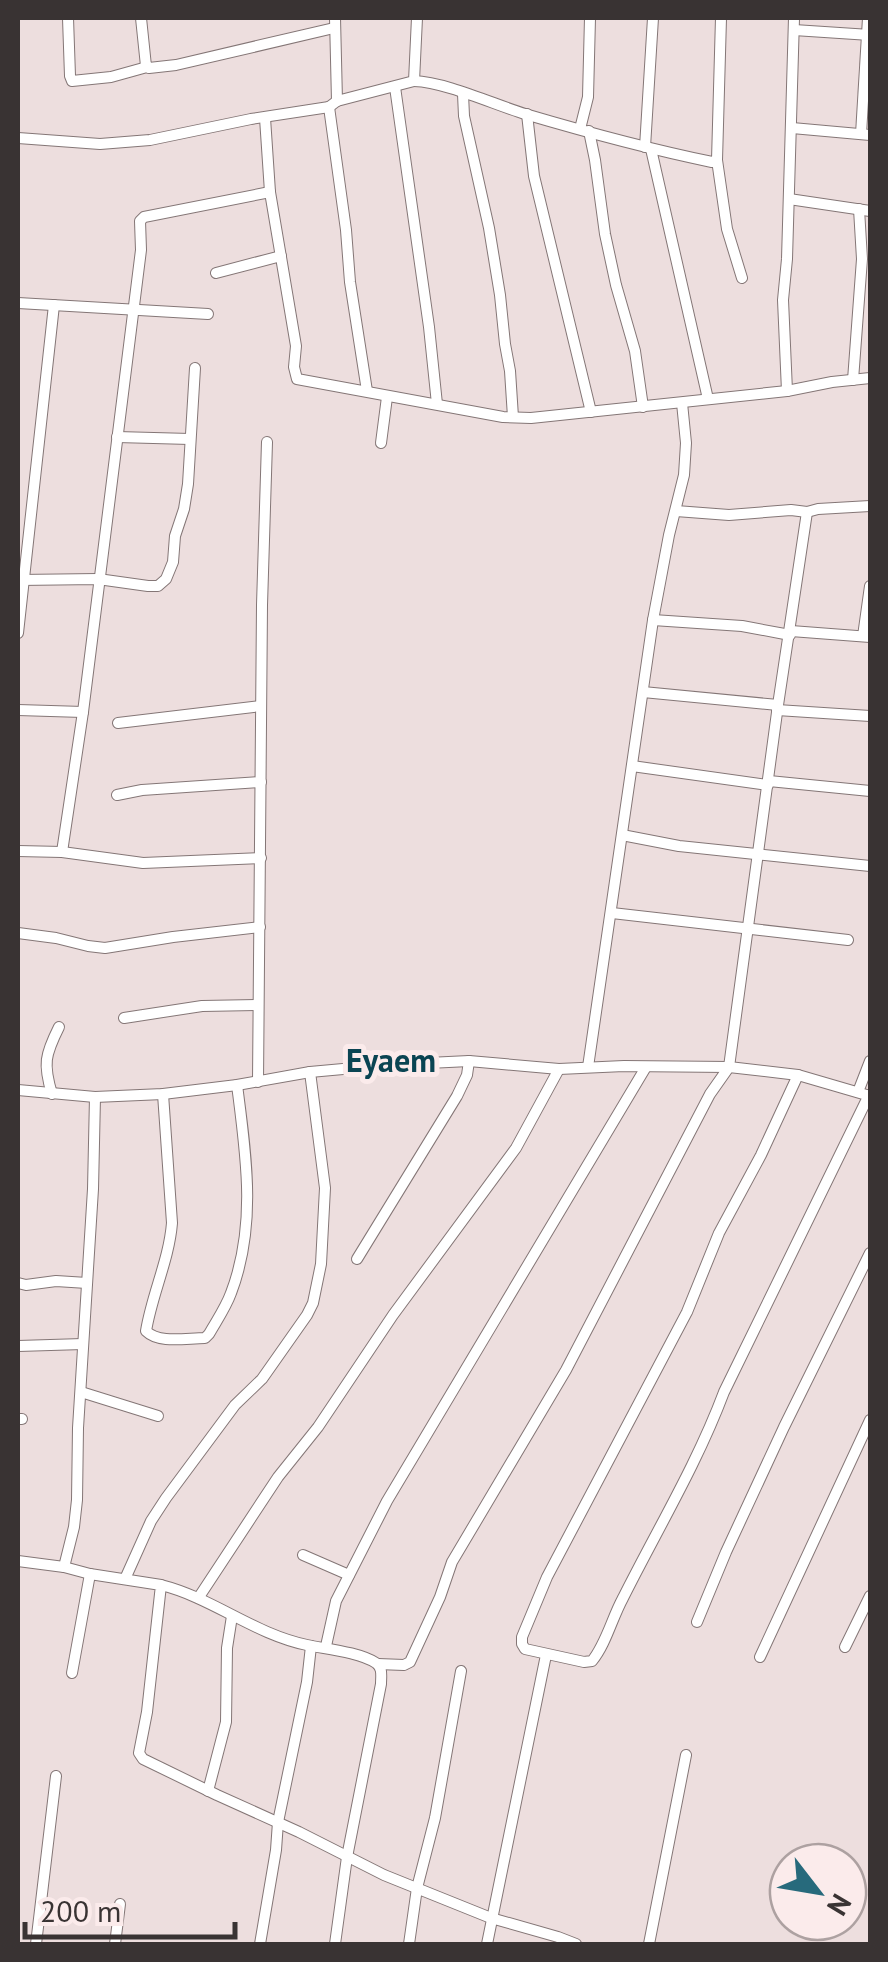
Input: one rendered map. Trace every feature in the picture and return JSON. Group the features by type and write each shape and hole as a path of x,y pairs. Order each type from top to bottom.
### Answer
{"street":[{"path":"68,18 72,81 176,65 334,23 333,104 350,282 367,391"},
{"path":"142,18 147,67"},
{"path":"414,81 417,18"},
{"path":"590,18 584,130 595,160 605,234 635,352 643,407"},
{"path":"653,18 648,148 708,400"},
{"path":"721,18 717,160 726,228 742,278"},
{"path":"792,128 866,134 868,18"},
{"path":"787,391 784,300 794,24 869,35"},
{"path":"18,138 100,144 150,140 333,104 414,81 438,84 648,148 717,160"},
{"path":"395,87 437,404"},
{"path":"463,94 500,295 513,418"},
{"path":"528,114 538,194 590,412"},
{"path":"264,118 270,192 298,379 387,397 531,418 787,391 870,378"},
{"path":"62,852 134,311 141,250 139,226 144,218 270,192"},
{"path":"789,199 865,210 853,380"},
{"path":"216,274 282,256"},
{"path":"18,303 208,314"},
{"path":"18,633 54,305"},
{"path":"21,580 98,579 158,586 166,579 188,484 195,368"},
{"path":"381,443 387,397"},
{"path":"588,1066 653,620 668,535 684,475 682,403"},
{"path":"117,437 190,438"},
{"path":"258,1082 266,442"},
{"path":"676,511 729,515 870,506"},
{"path":"18,1561 161,1585 199,1598 269,1634 311,1646 326,1646 378,1664 404,1666 410,1662 452,1562 566,1370 710,1094 728,1067 807,512"},
{"path":"653,620 867,637 870,586"},
{"path":"643,692 870,716"},
{"path":"118,723 261,706"},
{"path":"18,710 83,712"},
{"path":"632,766 870,791"},
{"path":"117,795 261,782"},
{"path":"622,834 678,846 870,866"},
{"path":"18,852 62,852 143,863 261,858"},
{"path":"612,913 848,940"},
{"path":"18,933 106,948 260,927"},
{"path":"124,1018 202,1006 258,1005"},
{"path":"52,1094 45,1060 58,1027"},
{"path":"18,1090 95,1097 163,1094 310,1072 469,1060 559,1069 728,1067 798,1075 866,1094"},
{"path":"357,1259 462,1088 469,1060"},
{"path":"798,1075 719,1233 687,1312 547,1577 522,1637 526,1650 584,1662 592,1662 597,1656 710,1427 866,1094 870,1061"},
{"path":"326,1646 336,1601 412,1457 646,1066"},
{"path":"199,1598 392,1315 516,1148 559,1069"},
{"path":"125,1579 150,1521 235,1406 262,1379 313,1303 325,1219 325,1188 310,1072"},
{"path":"163,1094 172,1223 146,1331 160,1339 205,1338 230,1296 248,1217 246,1156 236,1085"},
{"path":"64,1567 75,1514 95,1097"},
{"path":"698,1622 778,1440 870,1253"},
{"path":"18,1283 87,1283"},
{"path":"18,1346 83,1344"},
{"path":"82,1392 158,1416"},
{"path":"760,1657 870,1420"},
{"path":"304,1556 349,1575"},
{"path":"72,1673 90,1574"},
{"path":"161,1585 140,1756 347,1858 491,1918 576,1944"},
{"path":"845,1647 870,1596"},
{"path":"208,1791 226,1722 227,1648 232,1616"},
{"path":"260,1944 311,1646"},
{"path":"488,1944 546,1655"},
{"path":"335,1944 347,1858 381,1684 378,1664"},
{"path":"409,1944 461,1671"},
{"path":"650,1944 686,1755"},
{"path":"36,1944 56,1776"},
{"path":"114,1944 120,1904"}],"district":[{"name":"Eyaem","path":"391,1060"}]}
